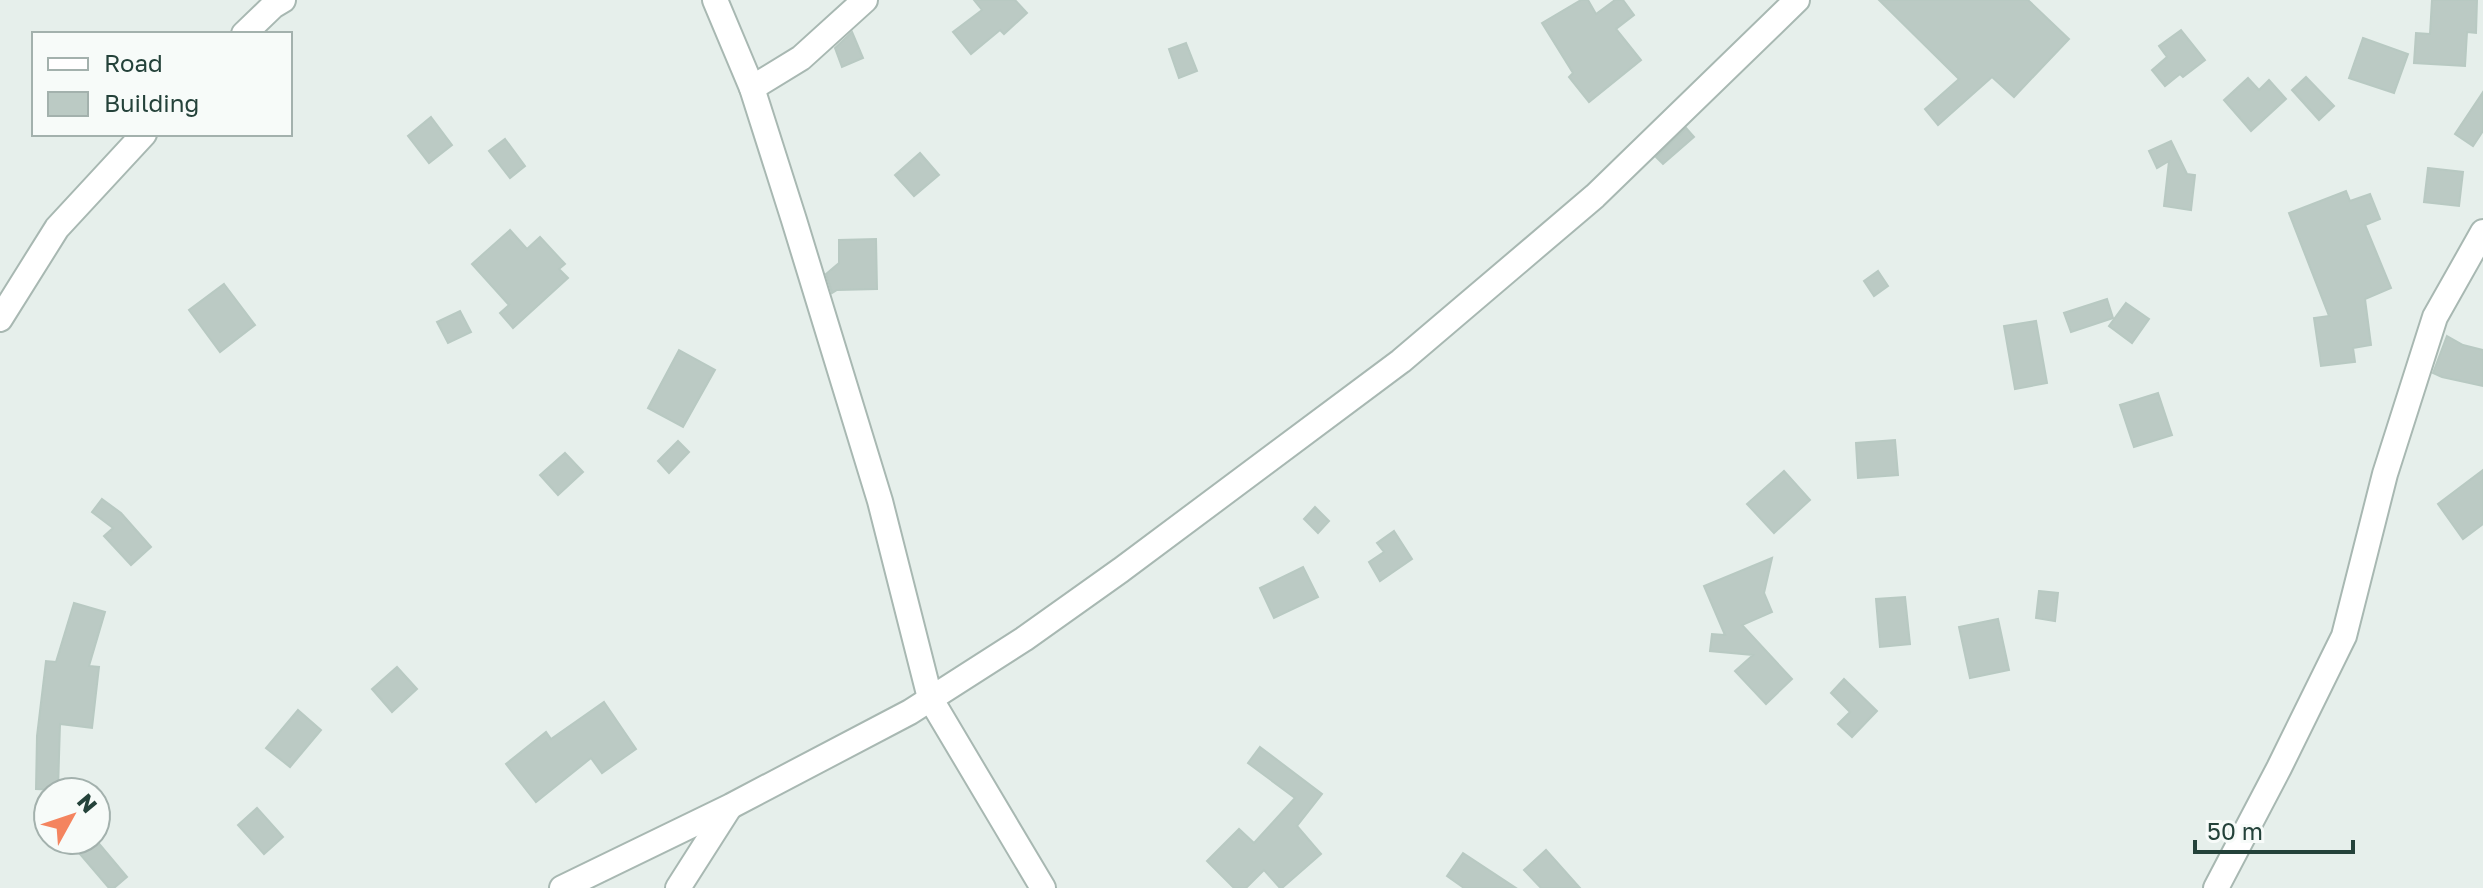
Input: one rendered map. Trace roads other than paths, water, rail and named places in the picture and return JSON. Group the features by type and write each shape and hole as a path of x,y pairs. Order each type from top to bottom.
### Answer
{"street":[{"path":"246,32 283,0"},
{"path":"715,0 752,88 880,501 930,698 1043,888"},
{"path":"752,88 801,58 865,0"},
{"path":"562,888 731,806 910,712 1048,622 1401,361 1595,196 1797,0"},
{"path":"0,319 57,228 142,136"},
{"path":"2216,888 2344,636 2385,474 2435,317 2483,232"},
{"path":"0,282 32,266"},
{"path":"678,888 731,806"}]}
